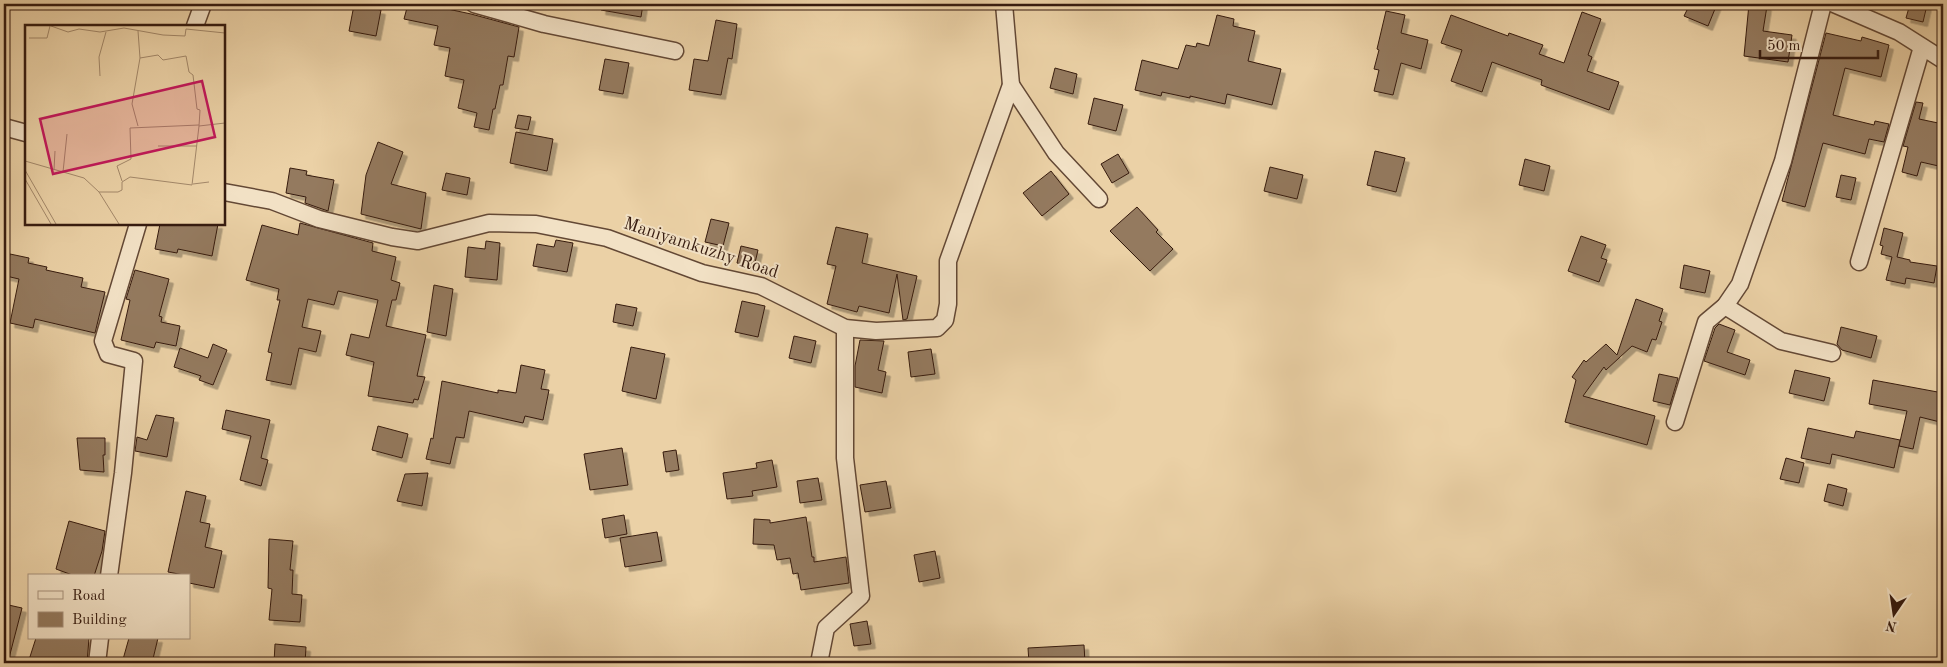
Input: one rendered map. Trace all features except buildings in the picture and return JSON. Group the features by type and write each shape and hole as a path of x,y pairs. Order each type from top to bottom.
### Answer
{"street":[{"path":"195,25 203,4"},
{"path":"474,4 544,24 675,51"},
{"path":"1004,4 1011,85 1056,153 1099,198"},
{"path":"1675,422 1706,322 1725,306 1740,284 1783,161 1823,4"},
{"path":"1834,4 1899,32 1943,60"},
{"path":"1859,262 1922,47"},
{"name":"Maniyamkuzhy Road","path":"225,192 272,201 319,219 418,242 489,223 536,224 607,238 702,273 761,286 845,328 876,331 937,328 945,320 948,304 948,261 1011,85"},
{"path":"4,127 25,133"},
{"path":"109,574 124,473 134,361 108,354 103,341 138,225"},
{"path":"1725,306 1781,342 1832,353"},
{"path":"820,663 826,628 861,596 845,458 845,328"},
{"path":"97,663 100,640"}]}
